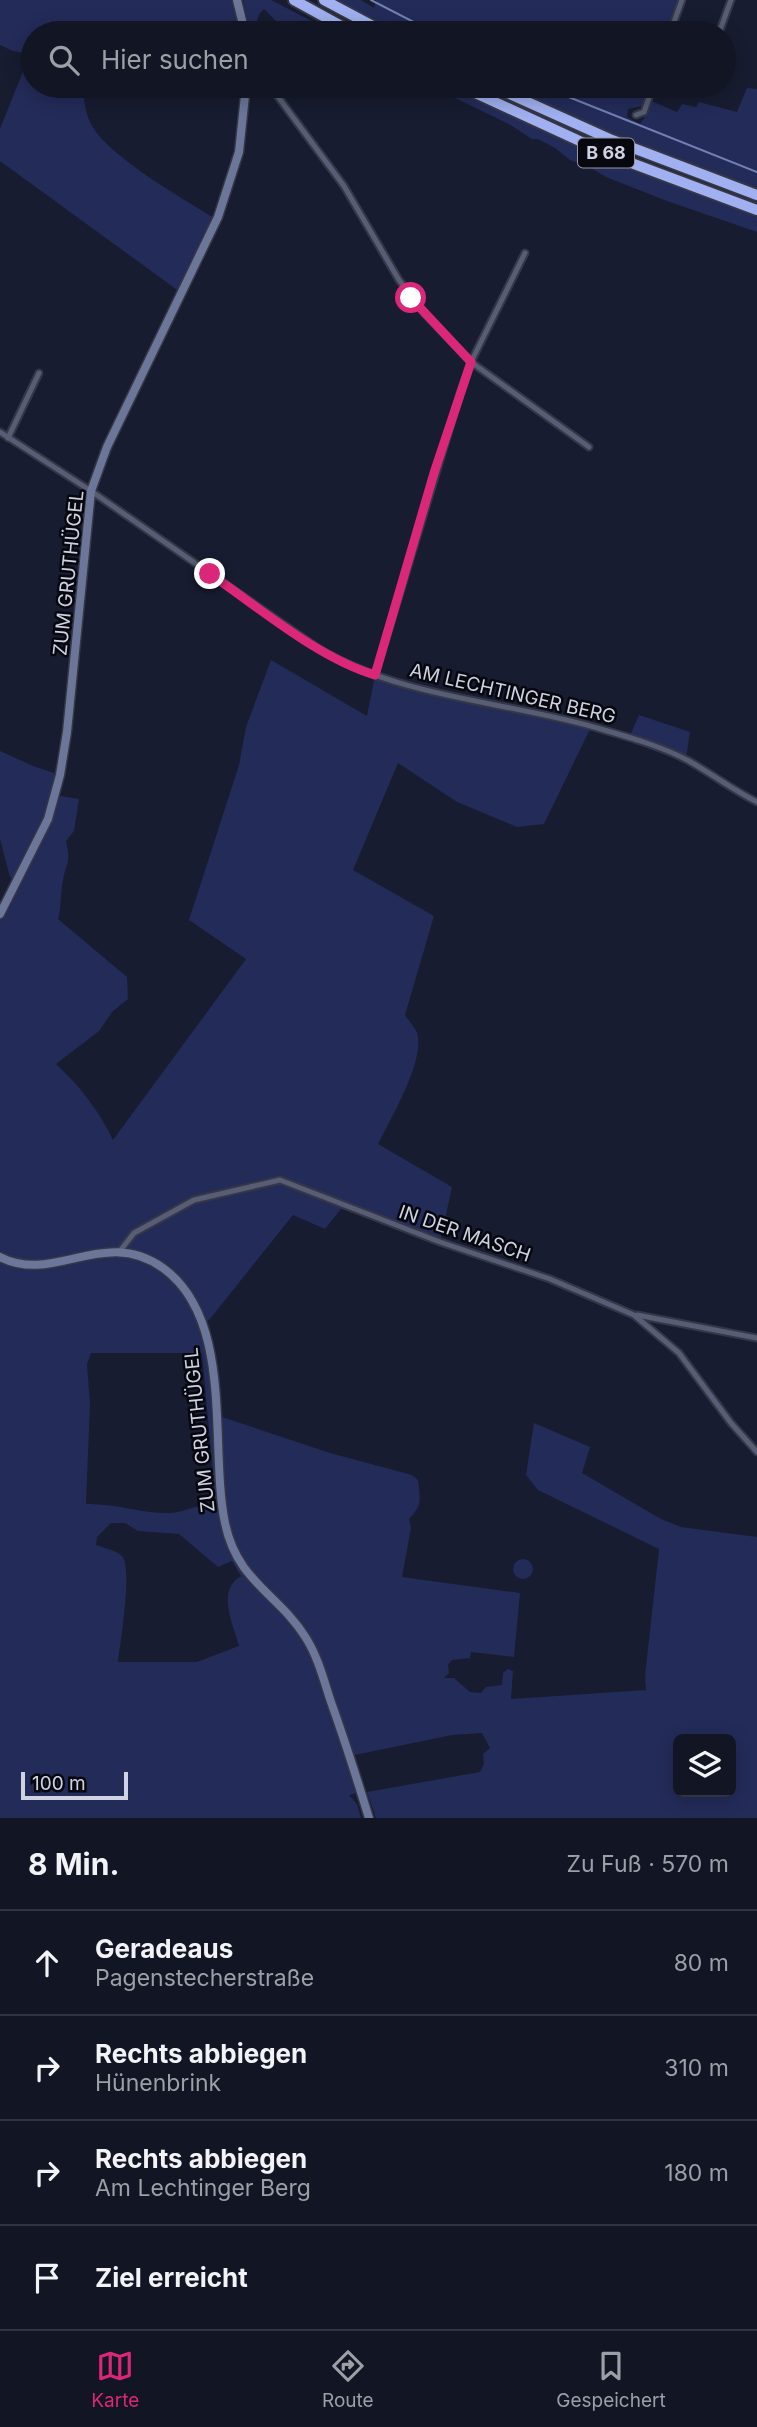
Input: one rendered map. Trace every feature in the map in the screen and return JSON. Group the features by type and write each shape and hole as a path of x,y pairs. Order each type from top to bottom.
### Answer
{"highway":[{"path":"294,0 332,21"},
{"path":"324,0 363,21"},
{"name":"B 68","path":"486,98 610,155 757,209"},
{"name":"B 68","path":"519,98 612,139 757,195"}],"street":[{"path":"237,0 242,21"},
{"path":"674,21 682,0"},
{"path":"723,21 731,0"},
{"name":"ZUM GRUTHÜGEL","path":"0,914 48,818 60,775 91,491 107,447 218,217 239,152 245,98"},
{"path":"279,98 344,186 411,298 471,362 589,447"},
{"path":"636,115 644,112 650,98"},
{"path":"375,675 434,473 471,362 525,253"},
{"path":"8,438 39,373"},
{"name":"AM LECHTINGER BERG","path":"0,432 91,491 319,649 354,668 453,696 557,718 629,738 686,760 757,802"},
{"name":"IN DER MASCH","path":"120,1251 134,1233 194,1200 280,1180 440,1242 550,1279 634,1315 679,1353 731,1423 757,1452"},
{"name":"ZUM GRUTHÜGEL","path":"0,1257 30,1265 46,1265 93,1253 120,1251 134,1254 165,1270 177,1280 194,1304 203,1324 212,1361 221,1490 227,1531 237,1558 246,1572 296,1624 313,1652 369,1818"},
{"path":"634,1315 757,1338"}],"shaded area":[{"path":"0,0 234,0 239,21 21,21 21,52 0,45"},
{"path":"243,0 271,0 312,21 276,21 264,9 257,21 247,21"},
{"path":"334,0 361,0 374,8 376,0 679,0 671,21 375,21"},
{"path":"21,76 21,98 85,98 90,121 106,143 151,178 214,218 180,292 0,161 0,129"},
{"path":"747,88 757,89 757,188 627,140 533,98 646,98 642,106 628,109 627,117 640,124 645,117 644,112 649,100 677,112 682,104 696,107 699,102 737,112"},
{"path":"455,98 471,98 575,145 757,217 757,232 606,177 588,166 570,160 555,148 538,139 532,139 509,124"},
{"path":"271,660 367,716 375,675 411,686 591,727 544,824 517,827 457,802 398,763 353,870 434,916 405,1015 417,1033 416,1058 405,1089 378,1144 452,1187 440,1242 344,1205 325,1229 293,1215 210,1319 203,1324 216,1415 330,1453 412,1475 418,1480 420,1501 417,1510 409,1519 411,1528 402,1577 520,1593 514,1657 471,1652 470,1658 452,1660 448,1665 449,1673 444,1678 454,1678 470,1692 481,1693 486,1687 502,1685 503,1673 508,1669 513,1671 511,1699 646,1690 645,1676 659,1549 538,1490 526,1475 534,1423 590,1447 582,1473 661,1519 681,1527 757,1537 757,1818 376,1818 367,1792 480,1772 484,1764 483,1754 490,1748 482,1733 452,1735 350,1756 361,1792 349,1795 357,1804 361,1818 0,1818 0,914 17,881 10,877 0,839 0,751 60,775 55,795 79,799 74,831 66,841 68,858 58,919 127,977 128,999 112,1012 99,1031 56,1064 88,1099 113,1140 246,959 189,920 239,765 246,727","holes":["91,1353 202,1353 216,1508 195,1507 168,1513 86,1504 90,1404 87,1364","111,1523 125,1523 138,1531 179,1534 218,1567 232,1561 241,1576 233,1582 229,1590 228,1608 239,1646 197,1662 118,1662 126,1590 125,1563 119,1554 96,1545 97,1537"]},
{"path":"639,715 690,732 686,759 629,738"},
{"path":"523,1559 530,1562 533,1569 530,1576 523,1579 516,1576 513,1569 516,1562"}],"waterway":[{"path":"371,0 412,21"},
{"path":"571,98 757,172"}],"route":[{"path":"210,574 319,649 354,668 375,675 434,473 471,362 411,298"}]}
